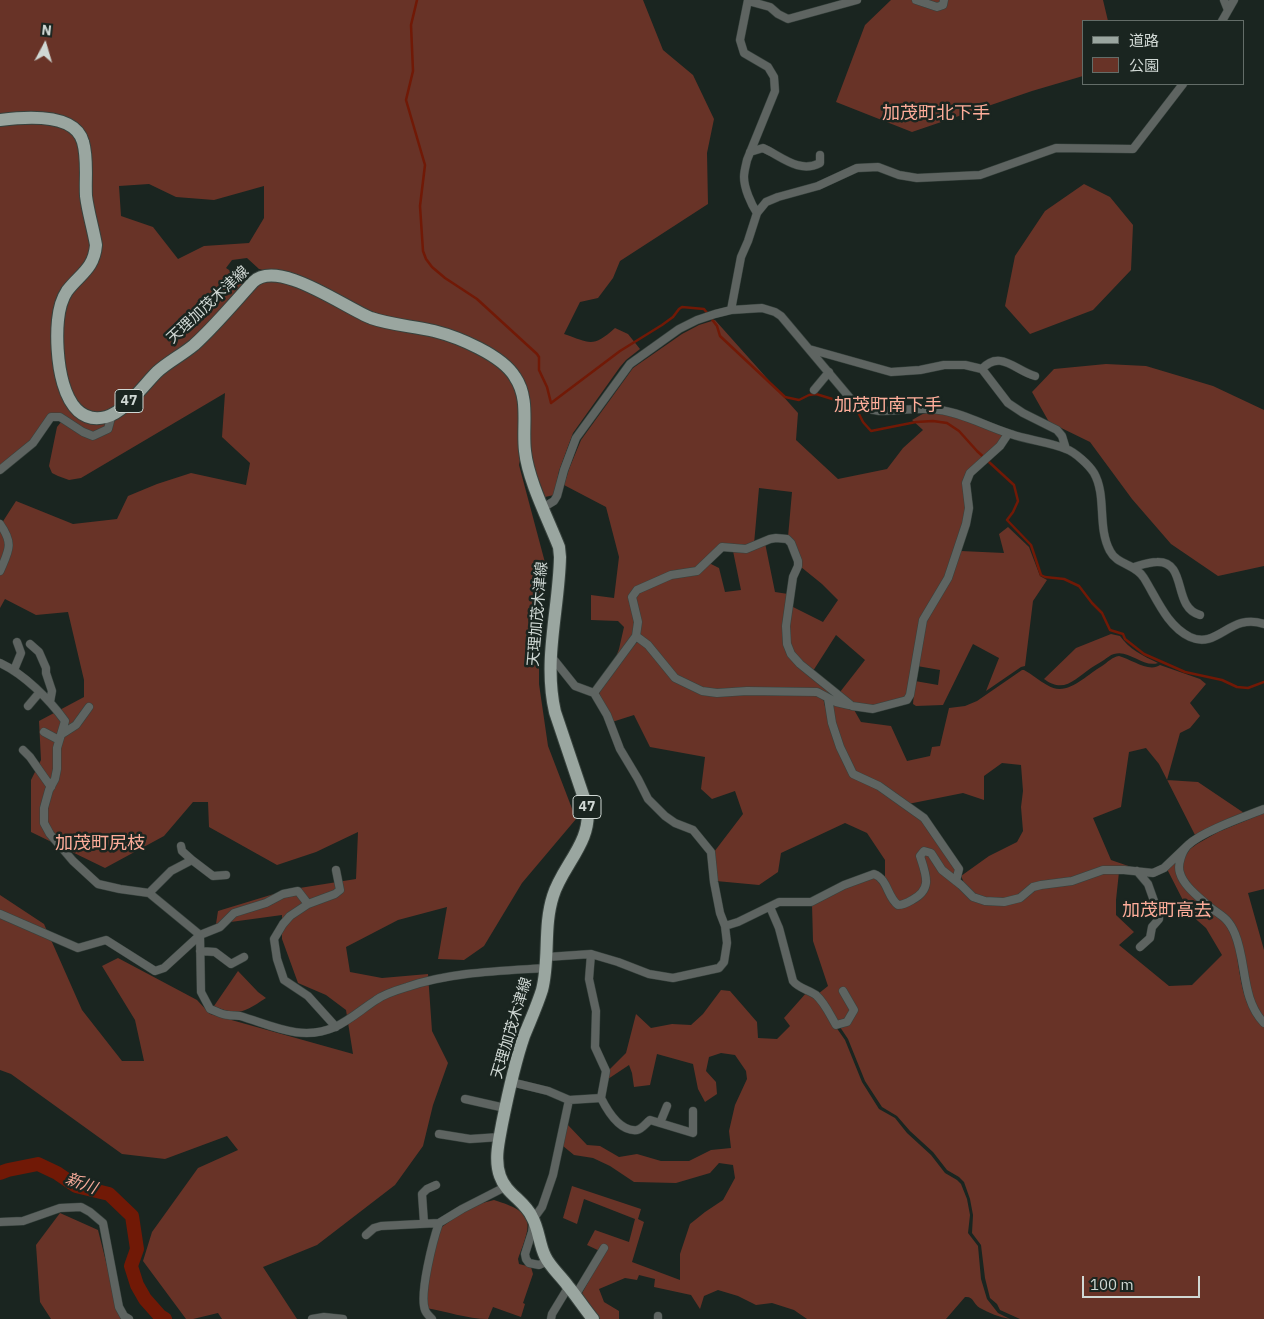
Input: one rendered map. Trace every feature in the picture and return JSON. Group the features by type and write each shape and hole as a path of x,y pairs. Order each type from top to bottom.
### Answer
{"main road":[{"name":"47","path":"0,120 18,118 59,120 72,127 84,142 86,195 96,252 87,271 75,282 62,300 58,320 60,363 65,392 68,399 77,409 94,417 106,417 112,414"},
{"name":"天理加茂木津線","path":"112,414 133,398 166,365 193,346 257,278 263,276 277,276 294,280 329,295 368,317 444,334 483,351 509,369 516,377 523,394 525,451 530,475 544,507 560,557 550,655 550,687 555,712 585,801 588,817 587,830 560,878 553,896 548,924 542,991 523,1042 511,1082 500,1137 497,1164 505,1187 534,1218 538,1239 548,1261 593,1319"}],"street":[{"path":"757,213 752,206 744,178 750,152 775,91 774,77 768,67 744,53 740,40 748,0 770,7 778,14 788,18 857,0"},
{"path":"916,0 936,7 942,5 944,0"},
{"path":"1224,0 1228,10"},
{"path":"1223,20 1234,0"},
{"path":"731,310 741,257 757,213 766,202 818,186 858,168 878,167 899,175 917,178 972,176 996,170 1056,148 1133,149 1182,85"},
{"path":"750,152 763,148 786,161 806,167 812,167 820,163 820,154"},
{"path":"544,507 554,502 557,496 576,438 630,364 679,329 697,320 731,310 762,308 776,312 781,316 853,400 871,410 938,409 975,420 1008,434 1066,449 1092,470 1096,478 1105,534 1110,552 1123,563 1134,567 1142,575 1169,619 1178,630 1190,637 1202,639 1212,637 1239,622 1252,621 1264,624"},
{"path":"809,349 891,372 920,370 944,365 965,365 982,369 1008,403 1023,413 1057,430 1062,436 1066,449"},
{"path":"982,369 987,363 996,360 1007,363 1025,374 1035,376"},
{"path":"814,390 829,372"},
{"path":"0,470 34,443 51,417 60,417 83,432 93,436 108,429 112,414"},
{"path":"636,636 648,645 675,678 702,690 717,694 748,691 817,692 845,705 873,709 907,700 910,695 923,620 948,578 968,515 967,478 1004,441 1008,434"},
{"path":"0,524 7,534 10,546 0,571"},
{"path":"594,693 636,636 638,622 632,597 637,590 671,575 697,571 722,547 746,548 770,539 787,539 796,551 798,566 793,577 788,605 787,644 791,654 800,664 852,706"},
{"path":"1134,567 1158,561 1169,566 1178,575 1183,598 1189,609 1200,615"},
{"path":"14,670 21,653 17,642"},
{"path":"30,644 39,652 46,668 52,691 50,702"},
{"path":"200,935 201,992 210,1009 227,1015 237,1015 275,1029 307,1033 336,1027 357,1015 377,998 426,981 503,970 591,954 655,976 679,978 714,970 721,966 724,962 726,950 725,926 720,913 714,882 712,852 693,830 664,816 648,799 631,765 620,749 604,710 594,693 575,686 550,655"},
{"path":"0,663 14,670 50,702 65,720 57,748 55,779 50,787 44,808 44,823 73,861 98,884 149,893 200,935"},
{"path":"28,706 39,693"},
{"path":"828,698 832,722 840,747 853,774 879,786 924,818 959,869 956,881"},
{"path":"59,738 76,725 89,707"},
{"path":"44,732 59,738"},
{"path":"23,750 30,757 50,787"},
{"path":"725,926 784,901 811,902 844,885 874,874 881,878 893,901 898,905 904,904 921,895 925,890 926,877 920,856 924,851 931,853 942,870 951,879 977,899 985,901 1004,902 1016,900 1033,888 1041,885 1072,881 1109,869 1153,873 1164,868 1187,846 1216,828 1264,809"},
{"path":"181,846 182,851 213,876 226,875"},
{"path":"1187,846 1179,865 1180,875 1192,891 1209,907 1224,916 1234,932 1252,1008 1264,1024"},
{"path":"149,893 171,871 192,860"},
{"path":"336,870 340,890 335,894 308,904 290,916 282,924 274,939 277,959 284,980 308,996 336,1027"},
{"path":"1137,871 1148,884 1159,915 1159,919 1152,927 1150,938 1140,947"},
{"path":"0,914 78,948 106,940 155,971 164,968 200,935 220,927 234,913 266,903 283,894 298,891 308,904"},
{"path":"770,906 779,928 794,984 810,991 819,998 836,1025 846,1022 854,1010 844,991"},
{"path":"200,951 215,952 231,964 244,957"},
{"path":"591,954 588,979 596,1011 595,1047 606,1071 601,1098 609,1113 622,1125 639,1130 650,1120 692,1133 693,1111"},
{"path":"511,1082 548,1091 569,1100 601,1098"},
{"path":"465,1099 506,1108"},
{"path":"548,1261 539,1265 529,1263 525,1254 534,1218 542,1207 554,1175 569,1100"},
{"path":"660,1123 666,1106"},
{"path":"438,1134 470,1139 500,1137"},
{"path":"424,1223 422,1194 427,1189 436,1185"},
{"path":"366,1235 374,1228 381,1226 424,1223 439,1224 478,1200 505,1187"},
{"path":"0,1222 23,1221 60,1208 81,1206 90,1212 103,1223 119,1307 124,1316 129,1319"},
{"path":"432,1319 425,1310 424,1294 428,1259 439,1224"},
{"path":"551,1319 552,1314 604,1248"},
{"path":"312,1319 324,1317 343,1319"}],"green space":[{"path":"0,0 643,0 663,50 693,75 714,119 707,153 708,204 620,261 613,278 598,298 580,302 564,334 591,342 601,339 615,328 628,334 640,349 620,367 573,433 559,471 554,495 545,497 532,462 530,450 528,390 520,375 507,360 382,318 271,272 259,269 247,258 232,260 226,268 249,283 191,344 114,407 102,412 95,412 78,403 69,389 62,330 65,306 68,300 94,268 90,196 79,126 0,114","holes":["149,184 176,197 214,200 264,186 264,218 249,243 204,246 178,259 153,227 121,216 119,186"]},
{"path":"891,0 1103,0 1108,20 1082,20 1082,76 1032,91 912,132 836,102 865,25"},
{"path":"11,121 57,126 72,134 78,141 91,236 89,258 58,295 57,334 58,381 64,402 75,413 100,423 258,281 267,278 451,339 496,364 512,379 519,400 519,465 547,570 539,652 539,684 548,746 576,819 522,883 484,946 464,960 438,959 447,907 398,920 346,947 350,972 382,978 428,974 432,1031 448,1063 433,1105 423,1146 395,1185 317,1245 263,1267 297,1319 222,1319 218,1313 186,1319 143,1261 152,1232 198,1168 238,1150 227,1136 165,1159 122,1154 11,1074 0,1070 0,895 44,924 82,1010 122,1061 144,1061 135,1020 102,966 118,958 197,1000 210,1014 353,1054 346,1010 326,995 298,983 282,939 282,915 216,924 218,911 287,890 356,879 358,832 316,852 277,865 209,827 208,802 193,802 164,836 105,868 31,832 31,780 41,760 39,721 84,697 84,680 68,612 36,615 5,599 0,608 0,526 16,501 73,524 117,519 128,496 191,473 246,485 250,463 222,437 225,393 81,478 69,480 58,476 52,473 49,466 57,427 61,422 55,414 39,434 0,468 0,124"},
{"path":"1084,184 1110,197 1133,225 1131,270 1093,310 1030,334 1005,306 1015,256 1045,211"},
{"path":"715,320 798,413 796,440 838,479 887,469 903,448 923,430 912,420 926,413 953,417 1002,435 1003,439 968,471 966,515 946,577 923,614 906,698 873,707 853,703 840,692 865,660 836,635 813,671 793,653 788,636 791,606 823,622 838,600 801,567 798,550 788,537 792,492 759,488 754,544 745,546 725,544 696,569 636,588 634,636 614,662 624,627 618,621 591,620 591,595 614,598 619,557 606,507 564,485 569,469 581,440 633,368 682,334 699,325"},
{"path":"1106,364 1146,366 1213,386 1264,410 1264,566 1218,576 1171,544 1132,499 1090,442 1049,422 1032,392 1054,369"},
{"path":"1008,527 1029,547 1040,576 1047,580 1033,601 1025,666 986,691 999,658 973,644 943,705 916,706 913,704 915,681 938,685 940,670 917,666 923,627 961,551 1004,553 999,534"},
{"path":"765,543 775,592 788,594 785,645 843,702 823,692 717,691 702,688 682,680 638,635 635,602 638,592 709,563 719,568 725,592 741,590 733,551"},
{"path":"1111,634 1120,636 1132,648 1158,663 1147,663 1120,653 1110,656 1069,683 1058,685 1044,679 1076,648"},
{"path":"638,641 689,689 817,695 823,698 829,723 851,776 878,789 922,820 956,870 956,875 953,876 946,870 933,851 926,848 921,849 918,853 923,880 919,893 901,902 895,899 885,879 885,860 867,833 845,823 781,853 778,872 759,885 716,881 714,852 743,814 735,791 712,799 701,789 705,757 650,747 634,715 612,722 599,693 615,667"},
{"path":"1119,656 1145,666 1156,667 1160,665 1200,679 1206,684 1190,703 1200,716 1190,728 1180,733 1167,780 1159,764 1146,748 1129,752 1121,807 1093,818 1111,860 1137,869 1040,883 1012,898 982,898 967,889 961,876 989,856 1017,842 1023,831 1021,765 1002,763 984,776 984,800 963,793 908,804 857,774 848,759 831,710 833,703 846,708 853,708 861,722 891,726 907,761 930,756 932,747 940,746 949,708 965,706 977,701 1022,670 1047,685 1062,689 1076,684"},
{"path":"1167,780 1198,782 1244,813 1195,835"},
{"path":"1264,813 1264,889 1248,893 1264,950 1264,1019 1255,1007 1237,931 1226,914 1211,905 1195,889 1183,874 1182,869 1184,858 1190,849 1197,844 1218,832"},
{"path":"926,853 940,871 989,904 1070,880 1103,873 1119,872 1116,915 1134,932 1119,945 1169,986 1192,985 1222,955 1206,928 1190,914 1167,869 1177,858 1176,870 1210,904 1225,923 1235,944 1246,1000 1256,1019 1264,1027 1264,1319 1020,1319 1000,1310 997,1304 990,1298 985,1278 981,1245 972,1233 973,1215 964,1182 947,1170 933,1152 897,1116 882,1107 865,1081 848,1039 818,994 828,986 813,941 812,904 845,887 876,877 885,889 905,907 925,894 923,856"},
{"path":"238,971 266,998 246,1010 236,1012 214,1006"},
{"path":"721,990 730,991 757,1022 758,1038 777,1039 790,1026 784,1018 807,992 815,997 845,1040 862,1082 879,1109 895,1118 907,1133 931,1155 945,1173 961,1184 967,1199 970,1215 968,1233 978,1246 981,1279 987,1299 998,1313 1010,1319 983,1310 968,1297 965,1297 946,1319 807,1319 794,1310 772,1303 756,1305 738,1296 718,1290 704,1296 700,1309 691,1295 654,1287 655,1279 639,1275 637,1280 625,1278 599,1289 604,1302 619,1311 619,1319 600,1319 580,1297 604,1253 587,1245 595,1230 629,1242 635,1219 584,1199 577,1224 563,1218 572,1186 641,1209 638,1219 644,1222 632,1262 680,1280 680,1254 690,1224 723,1200 735,1178 733,1165 719,1163 710,1173 676,1183 634,1182 610,1166 593,1158 574,1155 563,1146 567,1124 587,1145 600,1146 619,1157 637,1154 661,1161 689,1161 711,1150 731,1148 729,1131 735,1105 747,1079 746,1071 735,1055 721,1053 709,1057 706,1071 716,1082 717,1094 705,1102 698,1089 693,1064 657,1054 650,1085 634,1087 629,1065 608,1079 608,1071 626,1053 636,1014 651,1028 672,1024 691,1025 703,1014"},
{"path":"494,1200 517,1210 527,1220 528,1228 518,1259 519,1264 531,1267 533,1274 523,1303 525,1304 521,1317 493,1307 488,1319 472,1318 425,1308 425,1296 439,1229 471,1206"},
{"path":"60,1213 98,1230 119,1313 124,1319 51,1319 40,1302 36,1245"}],"waterway":[{"path":"417,0 411,25 413,71 406,100 425,165 420,206 423,251 432,267 477,299 537,354 539,357 539,370 547,387 551,403 620,351 673,317 682,307 704,309 717,326 720,336 785,397 799,400 816,394 852,405 871,431 916,422 933,421 947,423 959,431 977,451 1014,485 1018,501 1007,520 1031,545 1041,575 1064,579 1079,586 1102,613 1110,630 1123,634 1125,639 1144,654 1185,672 1222,680 1237,687 1248,688 1264,682"},
{"name":"新川","path":"0,1173 38,1164 57,1173 76,1186 109,1194 132,1216 137,1249 131,1266 137,1285 145,1299 165,1319"}],"district":[{"name":"加茂町北下手","path":"936,114"},
{"name":"加茂町南下手","path":"888,406"},
{"name":"加茂町尻枝","path":"100,844"},
{"name":"加茂町高去","path":"1167,911"}]}
